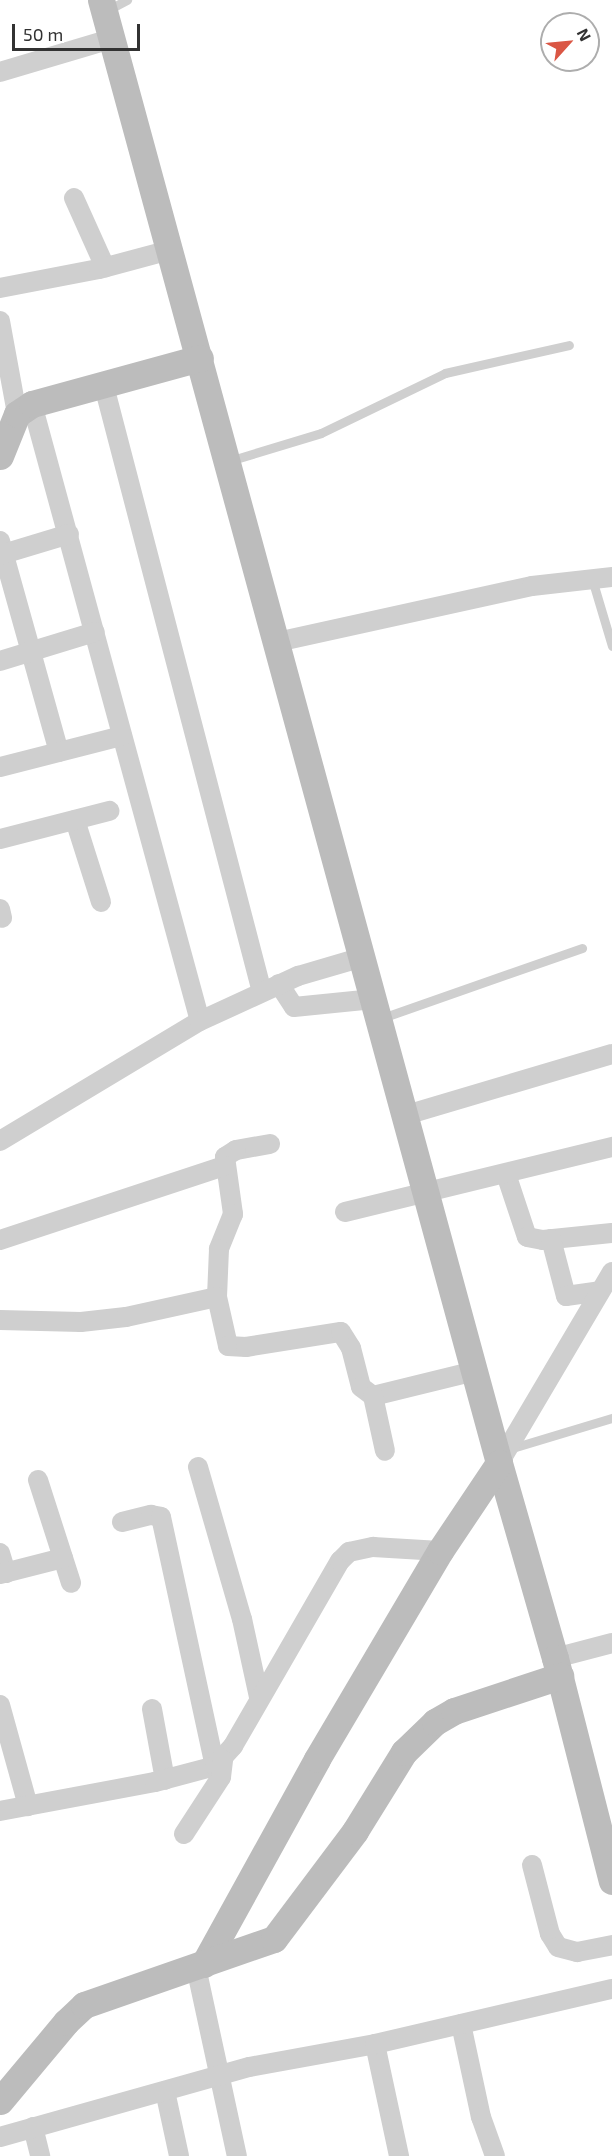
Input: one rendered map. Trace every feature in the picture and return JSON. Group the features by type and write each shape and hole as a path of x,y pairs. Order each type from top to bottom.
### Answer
{"street":[{"path":"111,4 111,39 229,461 475,1371 503,1456 558,1667 604,1819 612,1881"},
{"path":"0,72 111,39"},
{"path":"74,198 105,267"},
{"path":"0,288 105,267 170,250"},
{"path":"0,321 25,409 69,534 200,1021"},
{"path":"0,456 25,409 200,358"},
{"path":"104,386 271,988 294,1007 377,1009"},
{"path":"59,752 32,651 1,550 69,534"},
{"path":"277,642 532,586 612,577"},
{"path":"0,661 95,632"},
{"path":"0,767 122,736"},
{"path":"0,839 109,811"},
{"path":"75,820 101,902"},
{"path":"0,1141 200,1021 271,988 363,957"},
{"path":"406,1115 612,1054"},
{"path":"270,1144 229,1152 224,1166 233,1214 219,1249 217,1297 223,1339 233,1348 341,1332 351,1348 361,1387 373,1396 385,1451"},
{"path":"345,1212 428,1195 612,1147"},
{"path":"0,1240 224,1166"},
{"path":"506,1174 527,1237 551,1239 612,1233"},
{"path":"551,1239 566,1296 600,1292"},
{"path":"237,2156 200,1965 317,1759 440,1551 503,1456 612,1272"},
{"path":"0,1320 92,1321 217,1297"},
{"path":"373,1396 475,1371"},
{"path":"198,1467 242,1619 259,1697"},
{"path":"38,1480 71,1583"},
{"path":"122,1522 151,1515 161,1517 219,1763 220,1777 184,1834"},
{"path":"0,1811 165,1780 219,1763 340,1561 349,1552 392,1546 440,1551"},
{"path":"0,1553 3,1574 63,1558"},
{"path":"0,2101 66,2022 84,2005 262,1945 283,1930 355,1831 404,1752 435,1722 612,1643"},
{"path":"0,1705 28,1806"},
{"path":"152,1709 165,1780"},
{"path":"532,1865 550,1934 558,1947 577,1952 612,1945"},
{"path":"0,2137 221,2075 375,2044 612,1989"},
{"path":"461,2024 481,2117 495,2156"},
{"path":"375,2044 399,2156"},
{"path":"165,2091 179,2156"},
{"path":"33,2127 40,2156"}],"lane":[{"path":"229,461 321,433 445,373 569,345"},
{"path":"592,579 612,646"},
{"path":"377,1009 582,948"},
{"path":"503,1456 612,1418"}]}
